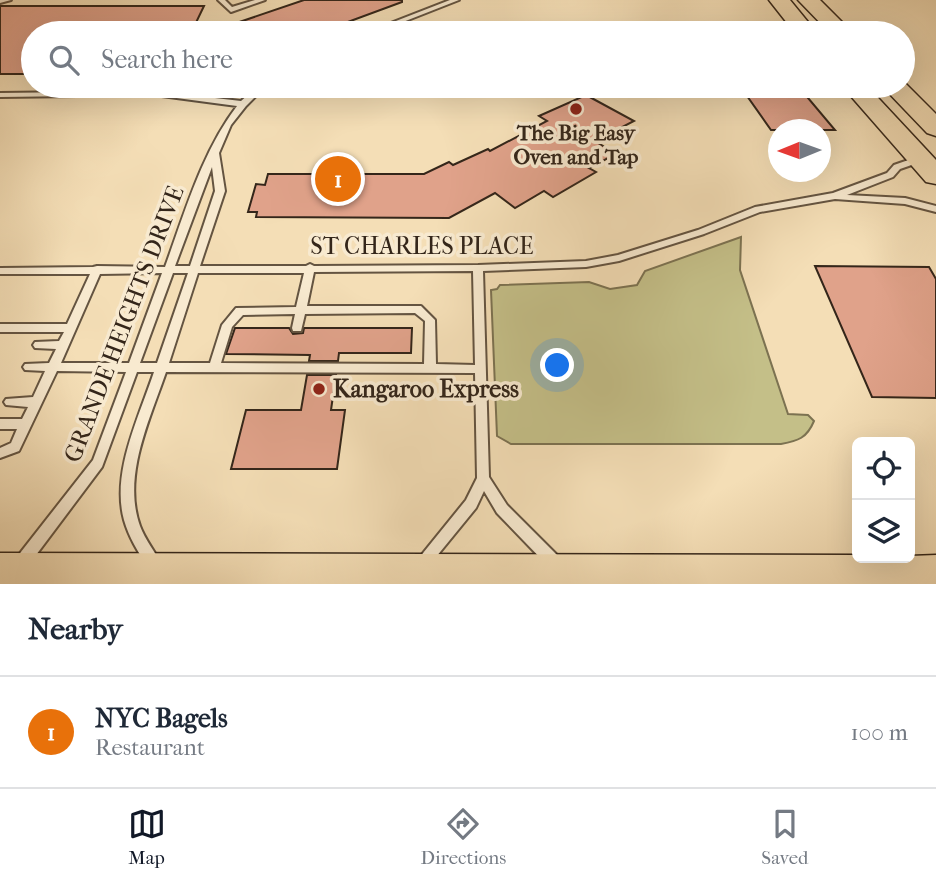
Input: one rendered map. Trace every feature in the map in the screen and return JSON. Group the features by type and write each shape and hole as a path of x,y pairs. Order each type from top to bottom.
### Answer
{"main road":[{"path":"779,0 796,21"},
{"path":"808,0 830,21"},
{"path":"864,98 928,168"},
{"path":"906,98 936,128"},
{"path":"7,573 936,575"}],"lane":[{"path":"0,1 8,0"},
{"path":"221,0 231,10 262,0"},
{"path":"401,21 456,0"},
{"path":"0,95 21,95"},
{"path":"194,98 243,104"},
{"name":"GRANDE HEIGHTS DRIVE","path":"7,573 60,517 98,463 215,152 227,125 249,98"},
{"name":"GRANDE HEIGHTS DRIVE","path":"160,573 136,539 125,498 129,465 220,191 215,152"},
{"name":"ST CHARLES PLACE","path":"835,197 890,175 897,167 928,168"},
{"name":"ST CHARLES PLACE","path":"0,271 478,268 586,264 619,258 701,232 758,209 835,197 905,201 936,209"},
{"path":"297,328 310,267"},
{"path":"412,574 471,504 484,478 478,268"},
{"path":"0,453 15,447 97,269"},
{"path":"214,368 227,325 240,311 417,309 430,320 430,369"},
{"path":"0,328 71,327"},
{"path":"39,345 63,345"},
{"path":"289,369 292,355"},
{"path":"29,367 481,369"},
{"path":"10,402 36,402"},
{"path":"0,424 25,424"},
{"path":"484,478 502,509 567,575"}],"shaded area":[{"path":"741,237 740,270 788,414 808,415 814,421 805,435 781,444 511,444 497,436 491,290 500,285 589,282 610,289 637,285 645,271"}],"building":[{"path":"304,0 402,0 351,21 242,21"},
{"path":"0,6 204,6 197,21 21,21 21,74 0,74"},
{"path":"579,98 592,98 634,121 595,141 616,154 589,168 596,172 553,197 544,191 515,208 495,193 449,218 256,217 257,212 248,212 256,184 265,185 268,174 424,174 449,162 453,165 488,149 490,151 547,121 539,116"},
{"path":"748,98 808,98 826,119 768,119 768,126"},
{"path":"815,266 929,267 936,279 936,398 872,397"},
{"path":"235,328 289,328 293,334 303,333 304,328 412,328 411,353 339,353 338,361 309,361 310,355 226,354"},
{"path":"307,375 336,375 331,410 345,410 337,469 231,469 246,410 301,410"}],"place":[{"name":"The Big Easy Oven and Tap","path":"576,109"},
{"name":"NYC Bagels","path":"338,179"},
{"name":"Kangaroo Express","path":"319,389"}]}
